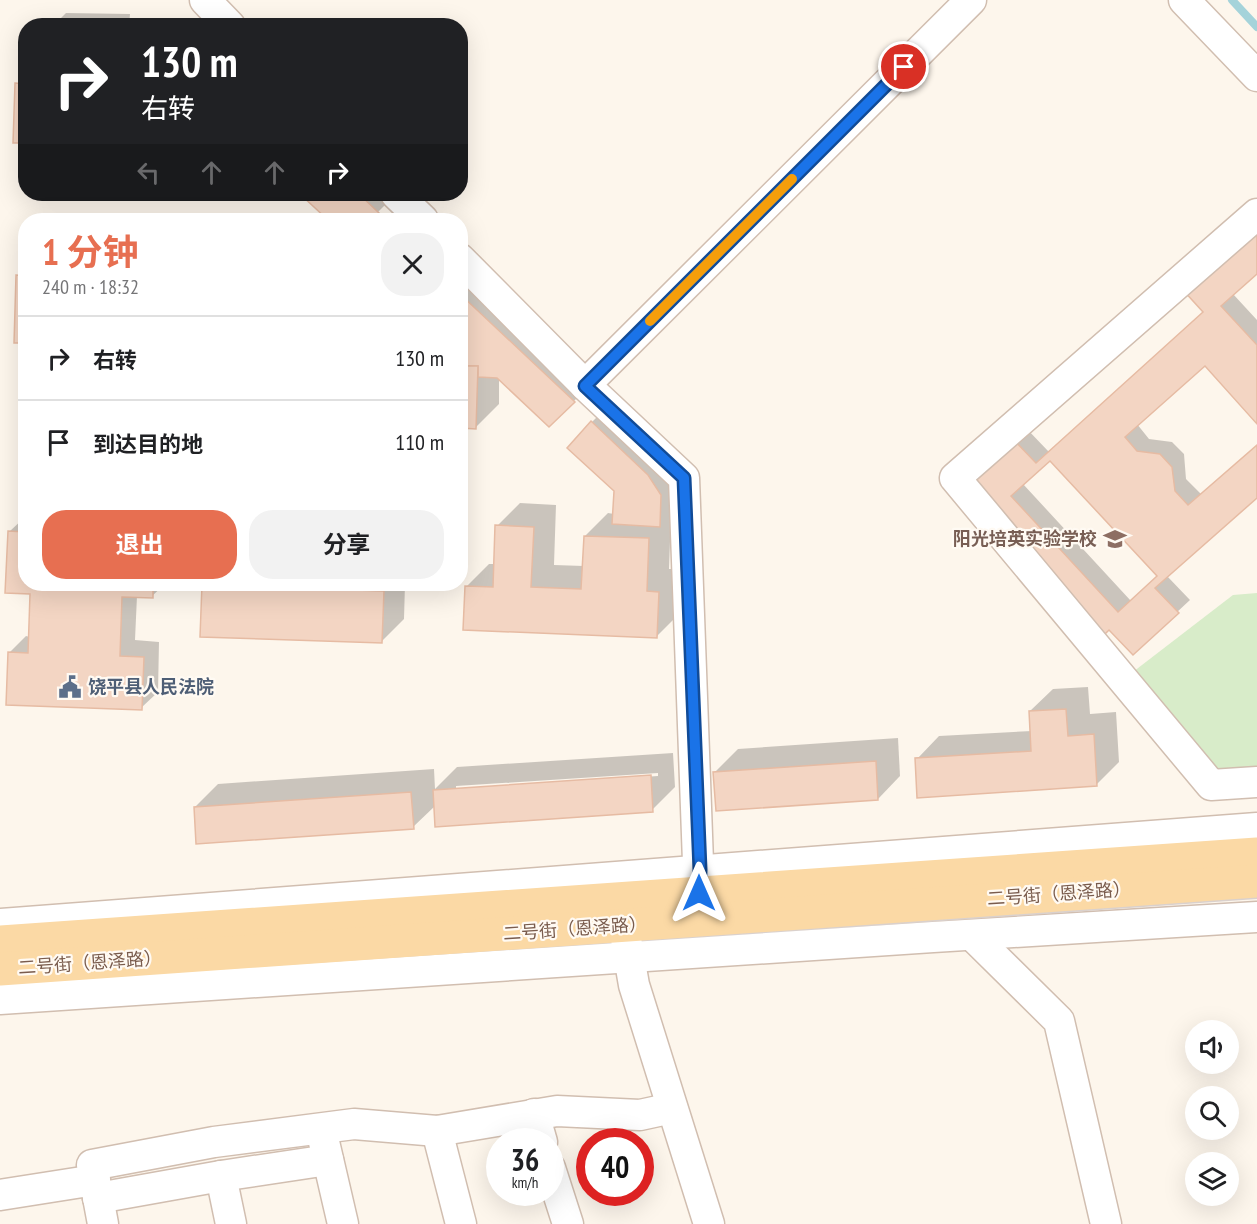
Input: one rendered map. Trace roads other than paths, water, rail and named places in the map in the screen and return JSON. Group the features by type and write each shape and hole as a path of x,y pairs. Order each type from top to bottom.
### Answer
{"main road":[{"name":"二号街（恩泽路）","path":"0,942 1257,854"},
{"name":"二号街（恩泽路）","path":"0,969 624,926 699,894 1257,881"}],"street":[{"path":"205,0 222,18"},
{"path":"585,386 971,0"},
{"path":"1184,0 1257,76"},
{"path":"403,201 416,213"},
{"path":"1257,214 955,478 1211,785 1257,782"},
{"path":"468,267 585,386 684,478 699,894"},
{"path":"0,924 699,894 1257,828"},
{"path":"0,999 1257,917"},
{"path":"624,926 634,985 709,1224"},
{"path":"972,935 1059,1021 1106,1224"},
{"path":"538,1128 557,1111 640,1114 672,1108"},
{"path":"99,1200 92,1165 214,1142 354,1124 437,1131 486,1130"},
{"path":"321,1128 343,1224"},
{"path":"437,1131 461,1224"},
{"path":"0,1195 99,1200 220,1176 328,1160"},
{"path":"220,1176 231,1224"},
{"path":"562,1206 568,1224"}],"waterway":[{"path":"1232,0 1257,27"}],"place":[{"name":"阳光培英实验学校","path":"1115,539"},
{"name":"饶平县人民法院","path":"70,687"}]}
